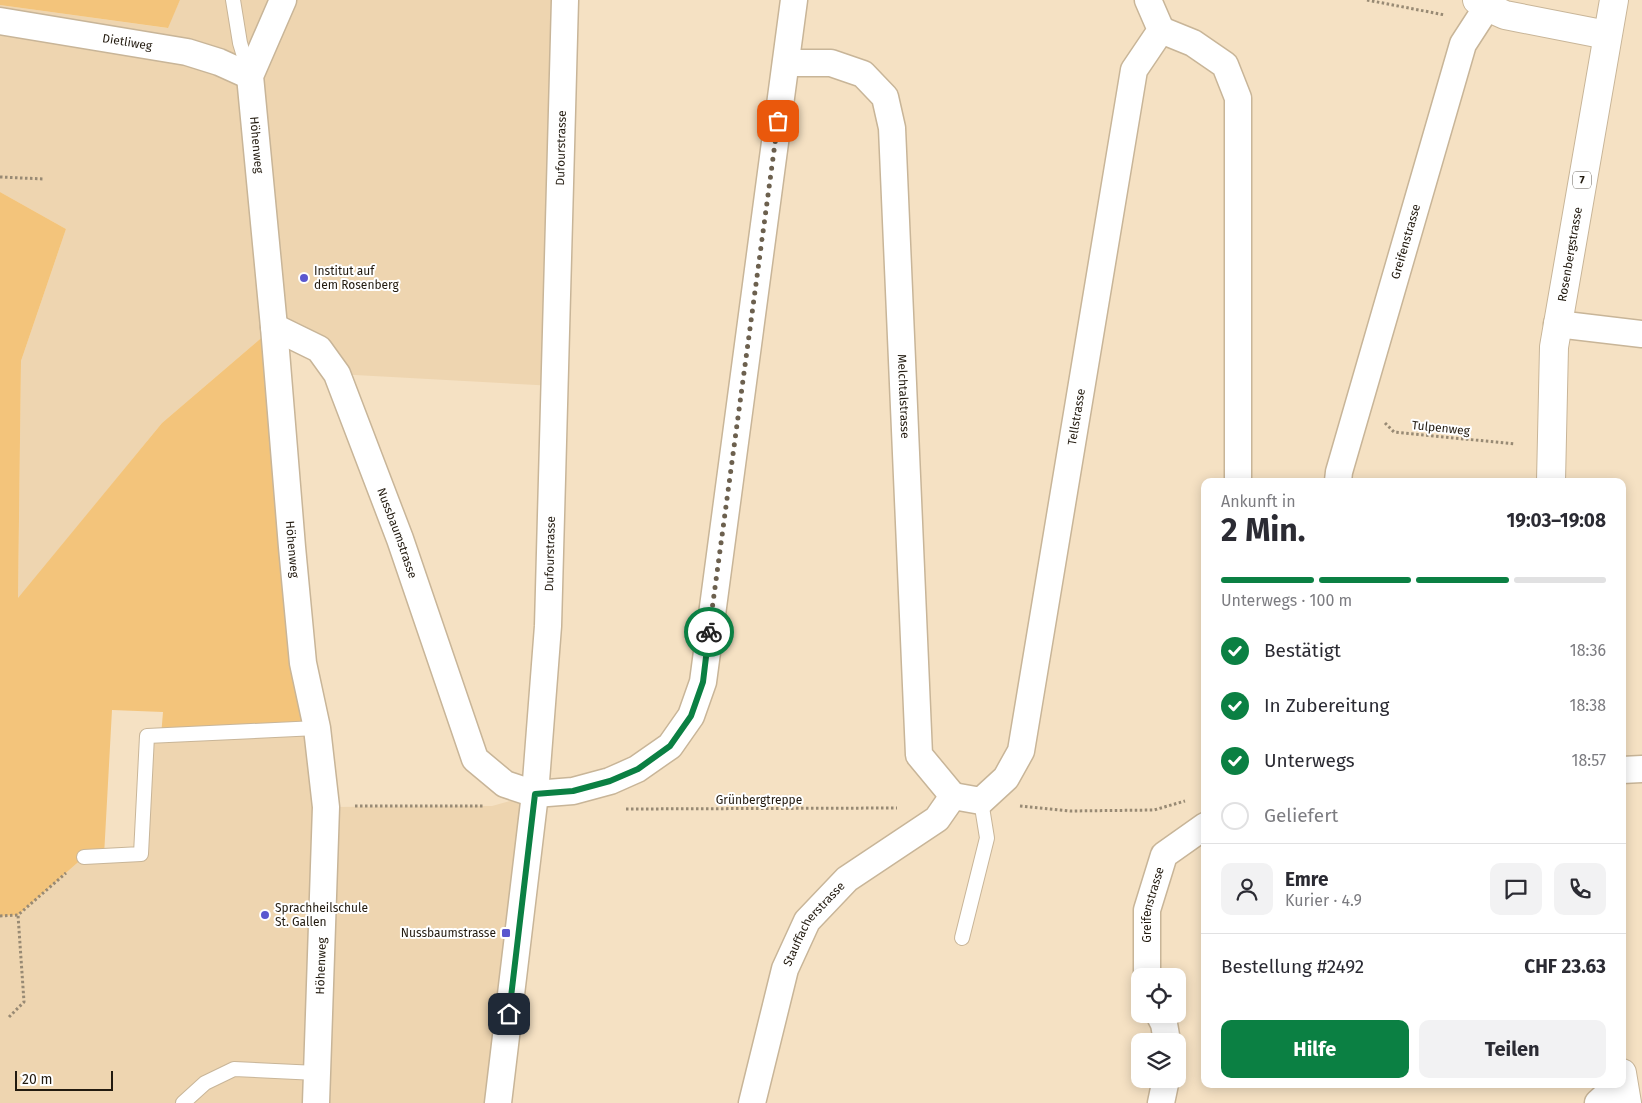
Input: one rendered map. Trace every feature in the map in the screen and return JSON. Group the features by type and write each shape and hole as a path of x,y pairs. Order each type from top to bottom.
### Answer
{"main road":[{"name":"Rosenbergstrasse","path":"1551,478 1554,347 1557,324 1614,0"},
{"path":"1482,4 1505,14 1607,35"}],"street":[{"name":"Höhenweg","path":"283,0 250,76 303,663 317,728 326,807 316,1103"},
{"name":"Dufourstrasse","path":"498,1103 535,794 548,626 565,0"},
{"path":"535,794 573,791 610,781 638,769 670,746 691,716 703,682 794,0"},
{"path":"1148,0 1161,30 1192,43 1225,65 1238,98 1238,478"},
{"name":"Greifenstrasse","path":"1338,478 1463,44 1482,4"},
{"name":"Dietliweg","path":"0,21 188,52 219,62 250,76"},
{"name":"Tellstrasse","path":"981,801 1006,778 1021,751 1134,70 1161,30"},
{"name":"Melchtalstrasse","path":"786,63 831,63 855,71 863,74 885,97 892,128 919,755 953,796"},
{"path":"1557,324 1642,334"},
{"name":"Nussbaumstrasse","path":"274,327 319,349 337,374 400,539 474,759 505,784 535,794"},
{"path":"1626,770 1642,770"},
{"path":"953,796 981,801"},
{"name":"Stauffacherstrasse","path":"752,1103 785,969 807,921 847,879 937,819 953,796"},
{"name":"Greifenstrasse","path":"1146,968 1147,910 1164,855 1201,829"},
{"path":"1161,1103 1164,1088"},
{"path":"1598,1103 1618,1088"}],"lane":[{"path":"233,0 240,43 250,76"},
{"path":"84,857 141,854 147,736 317,728"},
{"path":"962,938 987,838 981,801"},
{"path":"183,1103 205,1083 234,1069 317,1073"}],"path":[{"path":"1367,0 1445,15"},
{"path":"0,177 44,179"},
{"name":"Tulpenweg","path":"1382,421 1394,432 1515,444"},
{"path":"326,807 492,806 535,794"},
{"path":"1012,805 1070,811 1154,810 1188,800"},
{"name":"Grünbergtreppe","path":"619,809 898,808"},
{"path":"0,916 18,915 84,857"},
{"path":"9,1017 24,1002 18,915"}],"shaded area":[{"path":"0,0 180,0 168,28 0,5"},
{"name":"Institut auf dem Rosenberg","path":"180,0 565,0 555,386 337,374 274,327 162,423 18,599 21,361 66,229 0,192 0,5 167,28"},
{"path":"0,192 66,229 21,361 18,598 162,423 274,327 317,728 161,736 163,712 112,710 104,856 84,857 18,915 0,916"},
{"name":"Sprachheilschule St. Gallen","path":"317,728 326,807 492,806 535,794 498,1103 0,1103 0,916 18,915 84,857 141,854 147,736"}],"way so far":[{"path":"709,632 778,121"}],"place":[{"name":"Institut auf dem Rosenberg","path":"304,278"},
{"name":"Sprachheilschule St. Gallen","path":"265,915"},
{"name":"Nussbaumstrasse","path":"506,933"}],"route":[{"path":"509,1014 535,794 573,791 610,781 638,769 670,746 691,716 703,682 709,632"}]}
